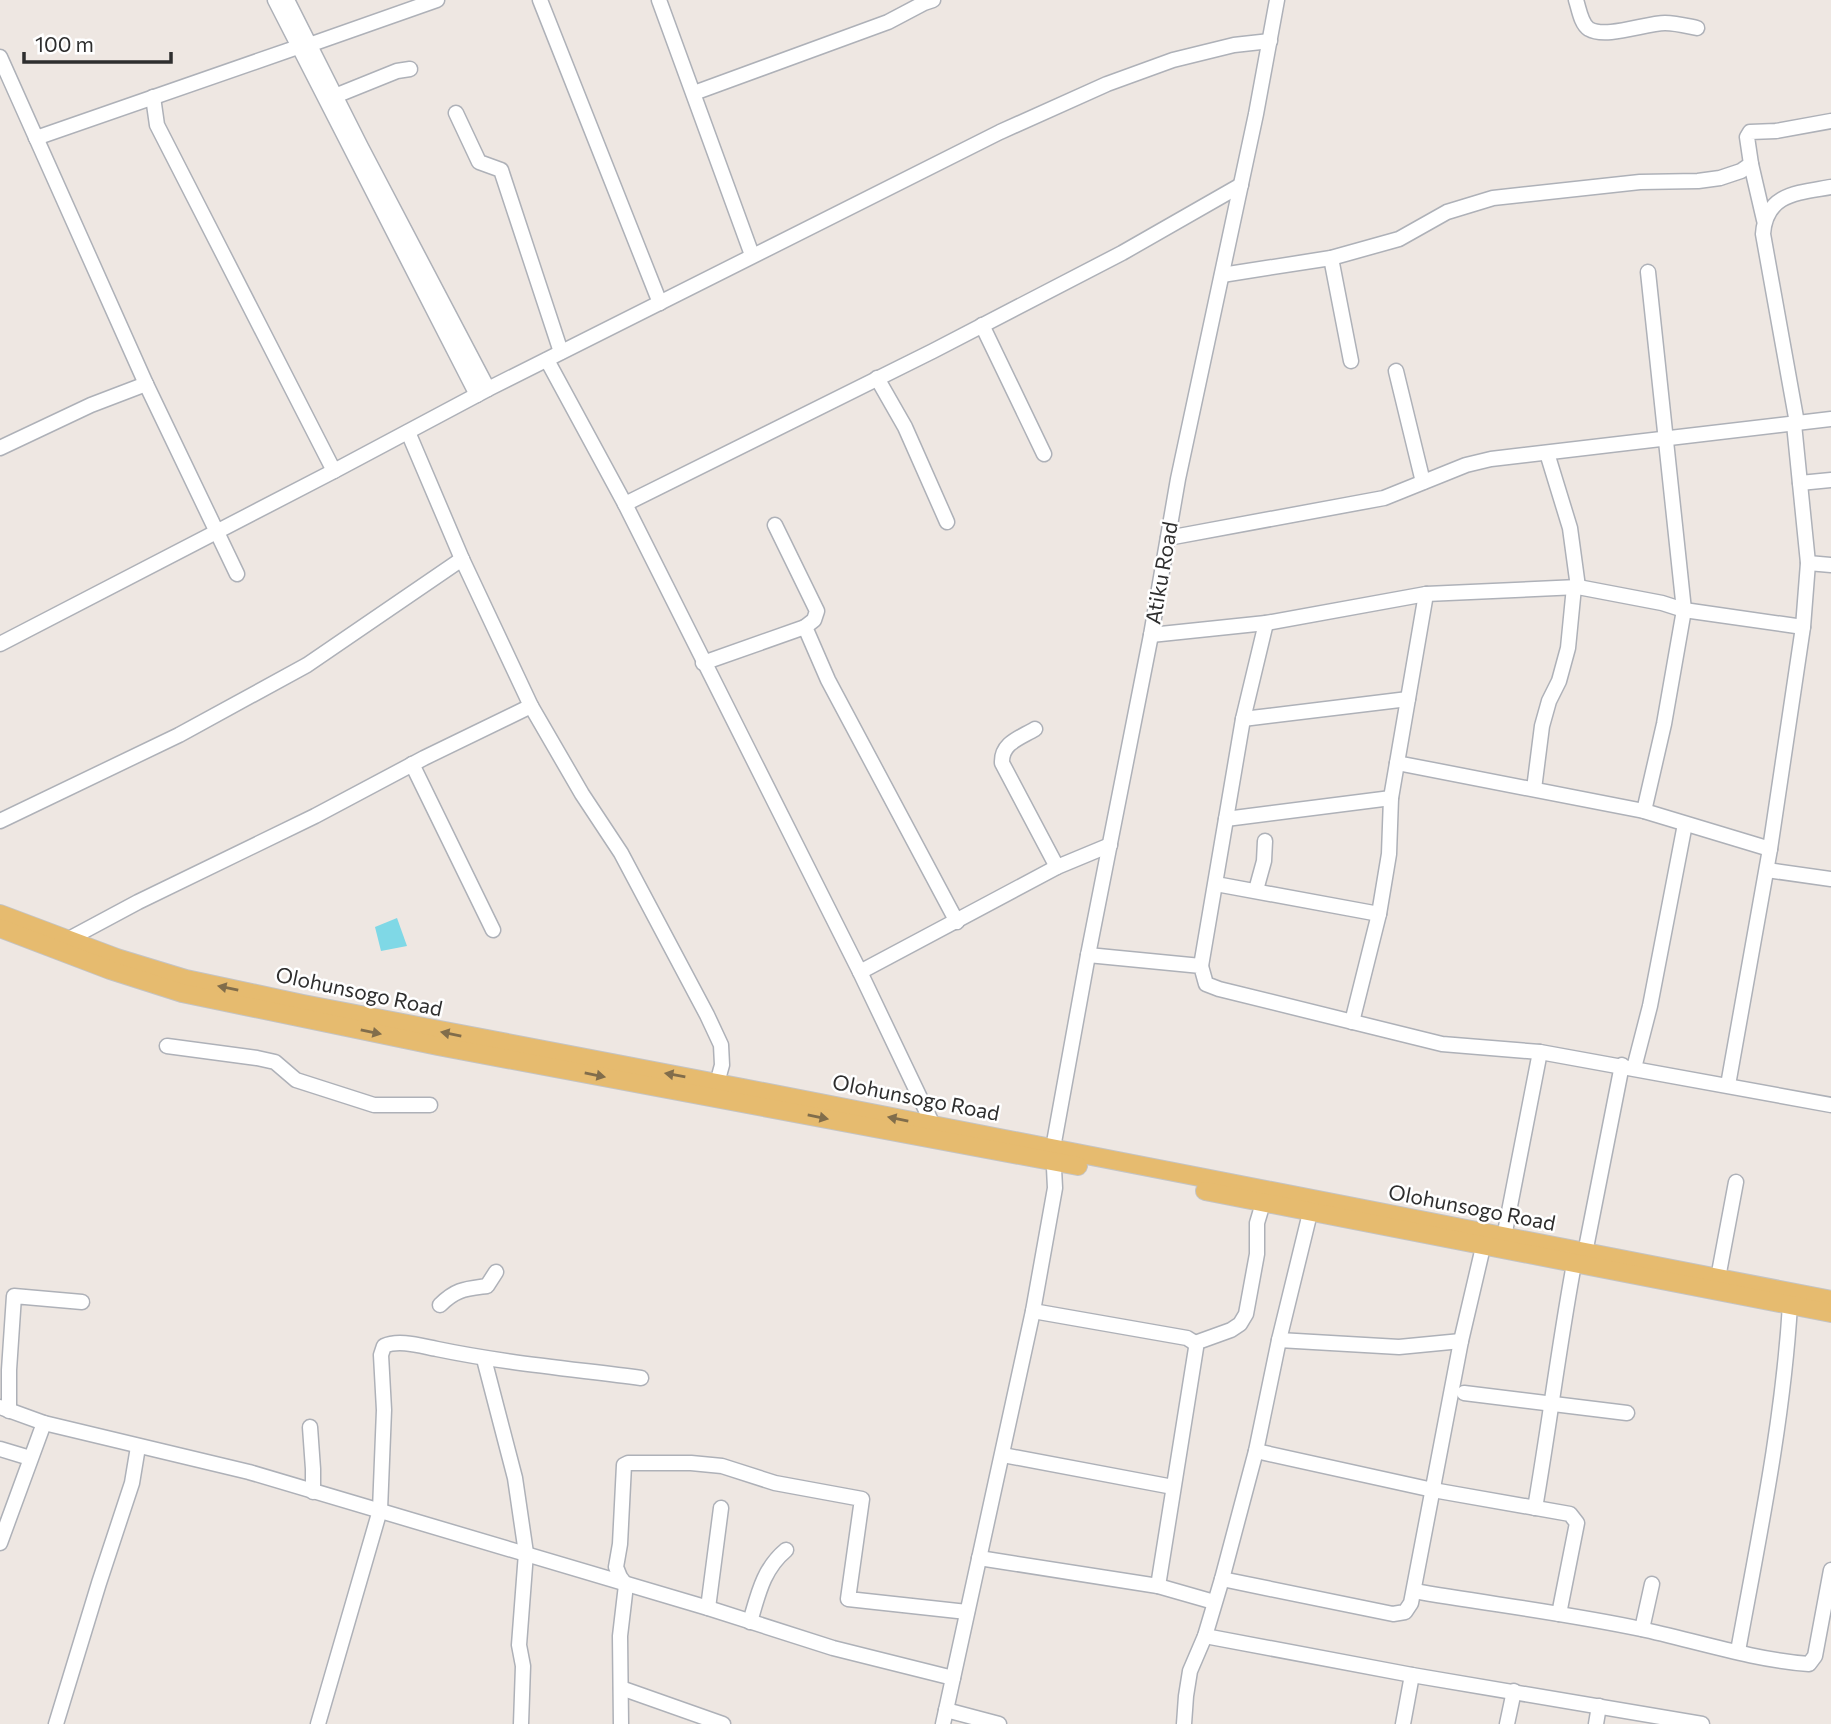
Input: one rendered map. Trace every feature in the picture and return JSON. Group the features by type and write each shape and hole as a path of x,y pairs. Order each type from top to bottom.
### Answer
{"main road":[{"name":"Olohunsogo Road","path":"0,914 117,958 186,979 438,1046 1053,1154 1089,1157 1504,1237 1580,1258 1831,1313"},
{"name":"Olohunsogo Road","path":"0,928 110,970 182,993 717,1083 933,1125 1263,1203 1483,1247 1718,1278 1831,1300"}],"street":[{"path":"275,0 335,96 483,392"},
{"path":"287,0 304,46 483,392"},
{"path":"36,138 437,0"},
{"path":"540,0 660,303"},
{"path":"659,0 752,255"},
{"path":"694,93 888,22 933,0"},
{"name":"Atiku Road","path":"944,1717 1033,1311 1055,1188 1053,1154 1088,955 1151,635 1177,485 1241,185 1277,0"},
{"path":"1576,0 1583,22 1588,29 1595,31 1616,31 1665,23 1697,28"},
{"path":"0,644 561,352 1000,132 1107,84 1173,60 1234,45 1270,41"},
{"path":"0,57 146,383 237,574"},
{"path":"335,96 397,71 410,69"},
{"path":"153,97 157,125 334,471"},
{"path":"135,104 157,125"},
{"path":"456,113 479,162 501,170 561,352"},
{"path":"1728,1085 1767,870 1804,627 1808,563 1795,424 1763,234 1764,219 1747,137 1750,132 1776,131 1831,121"},
{"path":"1222,275 1331,258 1399,239 1447,212 1493,198 1640,182 1698,181 1720,178 1751,164"},
{"path":"625,504 1122,253 1241,185"},
{"path":"1764,219 1770,209 1790,194 1831,188"},
{"path":"1331,258 1351,361"},
{"path":"1644,811 1664,724 1684,611 1647,272"},
{"path":"982,325 1044,454"},
{"path":"547,360 625,504 860,972 933,1125"},
{"path":"1396,371 1423,482"},
{"path":"877,378 905,427 947,522"},
{"path":"0,448 91,405 146,383"},
{"path":"1168,538 1384,498 1466,465 1491,459 1831,419"},
{"path":"408,432 462,559 531,706 621,853 707,1015 721,1045 722,1065 717,1083"},
{"path":"1534,789 1542,726 1568,648 1576,587 1570,528 1547,453"},
{"path":"1800,483 1831,480"},
{"path":"703,663 805,627 814,620 817,611 775,525"},
{"path":"0,821 179,735 307,665 462,559"},
{"path":"1808,563 1831,565"},
{"path":"1151,635 1266,623 1426,594 1576,587 1662,603 1684,611 1804,627"},
{"path":"1352,1022 1379,914 1389,854 1391,798 1426,594"},
{"path":"1266,623 1243,719 1201,966 1206,984 1442,1044 1540,1052 1831,1105"},
{"path":"805,627 828,680 957,922"},
{"path":"1243,719 1408,699"},
{"path":"69,939 531,706"},
{"path":"1035,730 1007,745 1002,754 1002,763 1057,867"},
{"path":"1397,763 1644,811 1770,849"},
{"path":"412,764 493,930"},
{"path":"1226,820 1391,798"},
{"path":"1535,1508 1556,1361 1628,1067 1650,1006 1685,824"},
{"path":"1256,890 1264,861 1265,841"},
{"path":"860,972 1057,867 1110,845"},
{"path":"1767,870 1831,879"},
{"path":"1216,884 1379,914"},
{"path":"1088,955 1201,966"},
{"path":"167,1046 275,1062 296,1080 374,1105 430,1105"},
{"path":"1504,1237 1540,1052"},
{"path":"1718,1278 1736,1182"},
{"path":"1195,1343 1231,1330 1240,1324 1245,1314 1257,1254 1257,1223 1263,1203"},
{"path":"1184,1724 1190,1671 1205,1636 1256,1451 1279,1339 1310,1213"},
{"path":"1222,1579 1393,1614 1405,1612 1414,1591 1461,1341 1483,1247"},
{"path":"440,1305 452,1293 486,1286 496,1272"},
{"path":"82,1302 14,1296 5,1409 44,1423 249,1472 526,1553 833,1648 953,1678"},
{"path":"1738,1651 1776,1438 1786,1370 1790,1305"},
{"path":"1033,1311 1187,1338 1195,1343 1158,1586"},
{"path":"1279,1339 1399,1347 1461,1341"},
{"path":"318,1724 380,1510 384,1410 381,1355 384,1346 392,1342 484,1359 641,1378"},
{"path":"484,1359 515,1478 526,1553 519,1645 523,1666 520,1724"},
{"path":"1464,1393 1627,1413"},
{"path":"0,1543 44,1423"},
{"path":"310,1427 313,1492"},
{"path":"56,1724 132,1483 138,1447"},
{"path":"0,1449 30,1458"},
{"path":"1256,1451 1433,1490 1570,1514 1577,1523 1559,1614"},
{"path":"1003,1455 1173,1486"},
{"path":"621,1724 620,1636 625,1585 616,1567 620,1544 624,1465 628,1463 722,1465 775,1483 862,1499 848,1599 967,1612"},
{"path":"708,1608 721,1508"},
{"path":"750,1622 763,1579 771,1565 786,1550"},
{"path":"979,1558 1158,1586 1214,1602"},
{"path":"1414,1591 1642,1629 1809,1664 1815,1656 1831,1570"},
{"path":"1642,1629 1651,1584"},
{"path":"1205,1636 1412,1675 1702,1724"},
{"path":"1403,1724 1412,1675"},
{"path":"621,1688 723,1724"},
{"path":"1507,1724 1514,1691"},
{"path":"1596,1724 1599,1706"},
{"path":"944,1717 999,1724"}],"water":[{"path":"397,918 407,946 381,951 375,927"}]}
